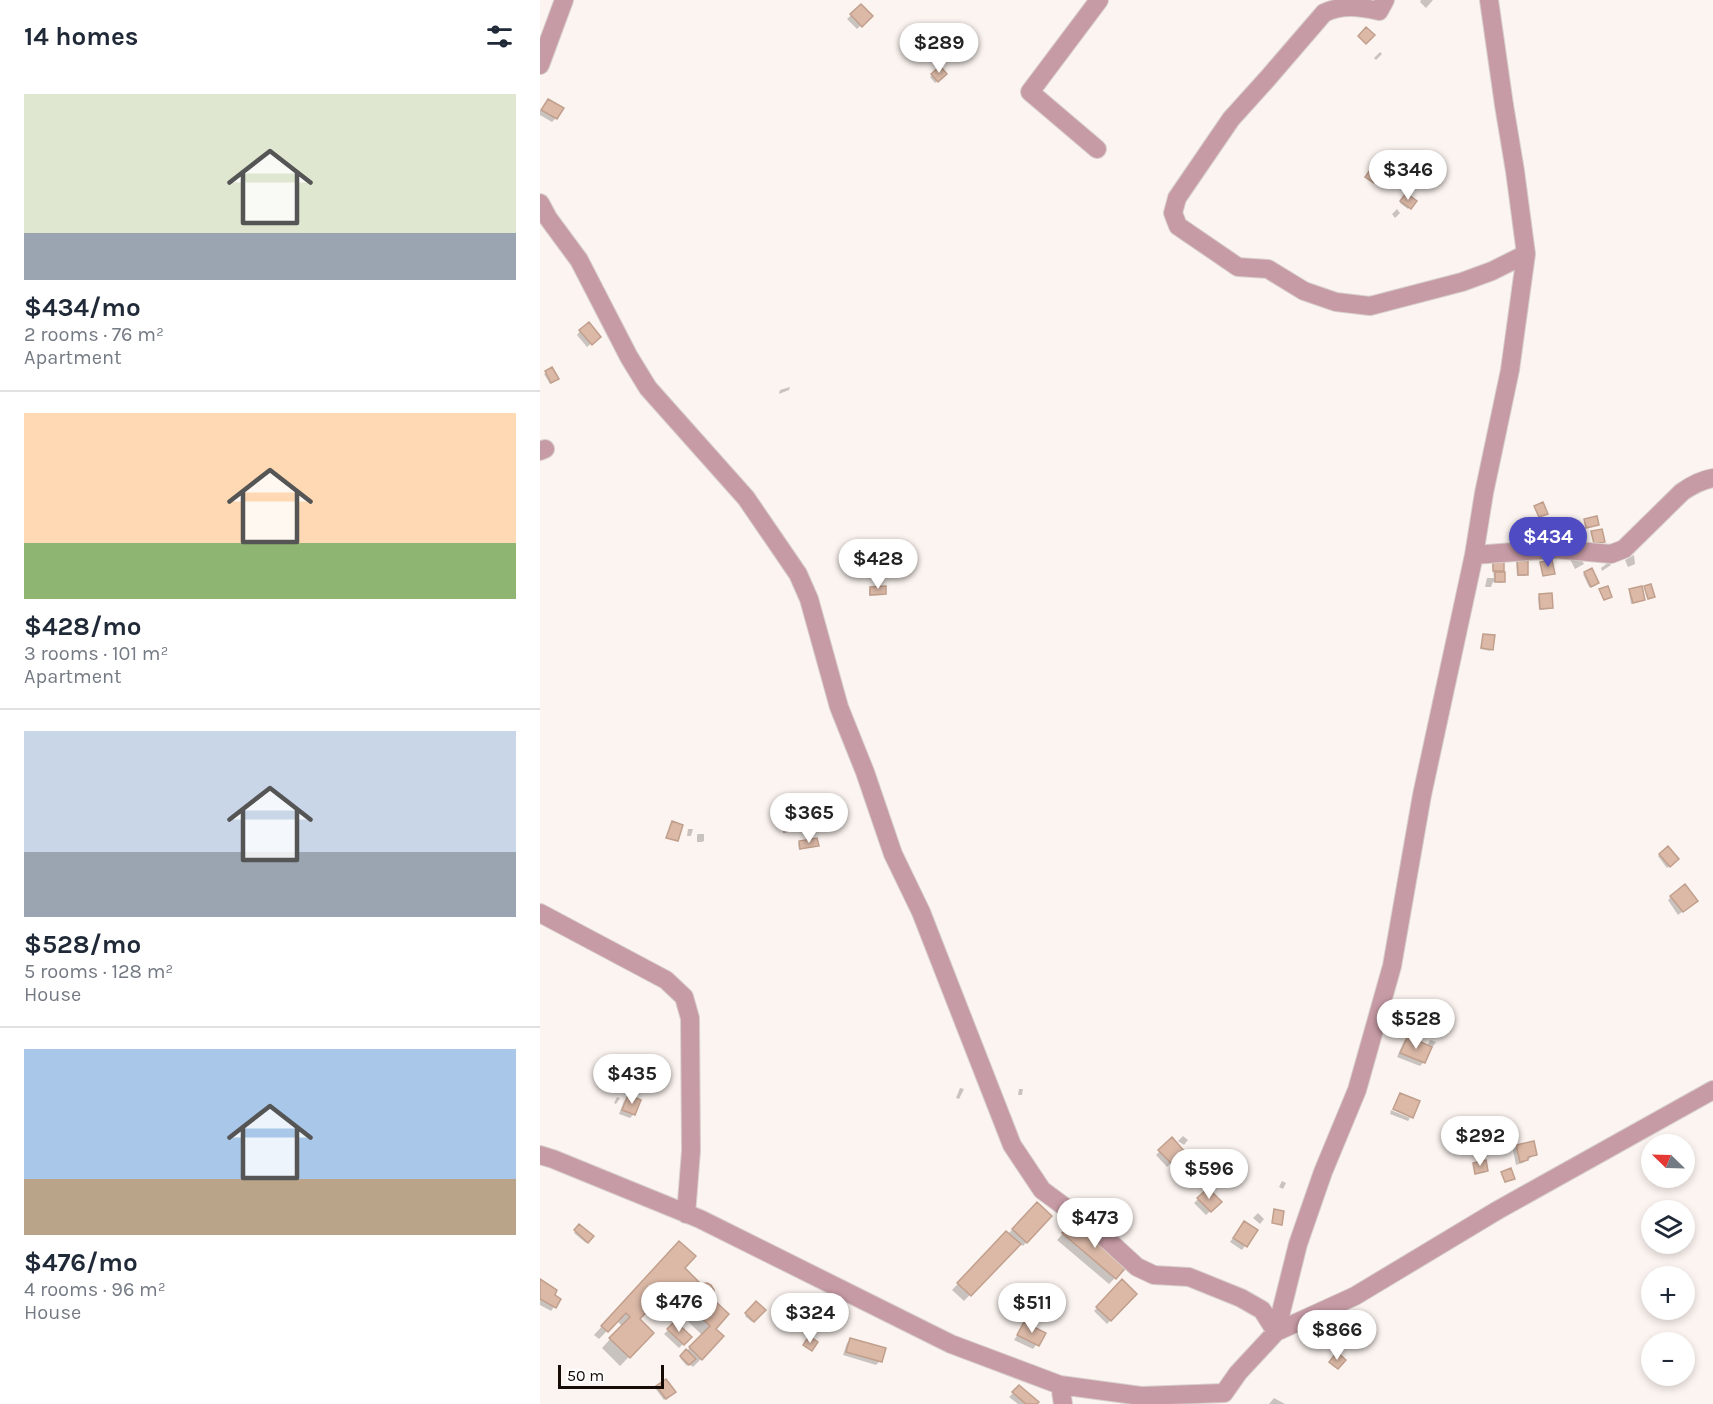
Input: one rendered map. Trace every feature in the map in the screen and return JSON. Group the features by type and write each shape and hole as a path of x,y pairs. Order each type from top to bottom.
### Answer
{"street":[{"path":"540,65 564,0"},
{"path":"1097,149 1030,92 1099,0"},
{"path":"1385,0 1379,11 1346,6 1335,7 1324,13 1224,129 1177,198 1173,213 1178,226 1238,267 1268,269 1304,291 1336,302 1370,306 1462,282 1492,271 1526,254"},
{"path":"1276,1332 1298,1244 1323,1172 1357,1090 1392,966 1424,784 1474,555 1484,493 1510,370 1526,254 1489,0"},
{"path":"543,210 579,260 629,357 648,388 746,498 798,574 809,599 839,707 865,772 893,854 921,912 1012,1145 1042,1190 1100,1233 1137,1267 1154,1275 1189,1278 1241,1298 1262,1311 1276,1332"},
{"path":"1474,555 1555,549 1611,554 1624,549 1691,486 1702,479 1713,478"},
{"path":"540,913 666,980 684,997 690,1018 691,1151 686,1214"},
{"path":"540,1155 686,1214 951,1344 1060,1385 1141,1396 1221,1399 1238,1373 1276,1332 1355,1296 1498,1210 1713,1090"},
{"path":"1060,1385 1063,1404"}],"building":[{"path":"861,4 873,16 862,27 850,14"},
{"path":"1366,27 1375,35 1366,44 1358,36"},
{"path":"940,66 947,74 938,82 931,74"},
{"path":"548,99 564,108 557,119 541,110"},
{"path":"1370,170 1379,176 1374,183 1365,177"},
{"path":"1406,193 1417,201 1411,209 1400,201"},
{"path":"589,322 601,337 592,345 579,330"},
{"path":"552,367 559,379 551,383 545,371"},
{"path":"1543,502 1548,514 1539,517 1534,506"},
{"path":"1597,516 1599,525 1586,528 1584,519"},
{"path":"1602,529 1605,542 1594,544 1591,531"},
{"path":"1528,557 1528,575 1518,575 1517,558"},
{"path":"1552,560 1555,574 1543,576 1540,562"},
{"path":"1493,561 1504,561 1504,571 1493,571"},
{"path":"1592,568 1599,583 1591,587 1584,572"},
{"path":"1495,572 1505,572 1505,582 1495,582"},
{"path":"1651,584 1655,597 1648,599 1644,586"},
{"path":"886,586 886,594 870,595 870,587"},
{"path":"1608,586 1612,597 1604,600 1599,589"},
{"path":"1642,586 1645,600 1633,603 1629,589"},
{"path":"1552,593 1553,608 1540,609 1539,594"},
{"path":"1483,634 1495,635 1493,650 1481,648"},
{"path":"672,821 683,825 678,841 666,838"},
{"path":"803,822 804,828 784,832 783,826"},
{"path":"817,838 819,846 800,849 799,841"},
{"path":"1668,846 1679,859 1670,867 1659,854"},
{"path":"1685,884 1698,901 1683,912 1670,896"},
{"path":"1408,1036 1432,1047 1425,1063 1400,1053"},
{"path":"642,1071 653,1076 647,1089 636,1083"},
{"path":"1400,1093 1420,1101 1413,1118 1393,1109"},
{"path":"628,1095 641,1100 635,1115 622,1110"},
{"path":"1172,1137 1185,1152 1172,1164 1158,1150"},
{"path":"1534,1141 1537,1155 1520,1162 1516,1145"},
{"path":"1207,1160 1213,1167 1206,1174 1199,1167"},
{"path":"1486,1160 1488,1171 1475,1174 1473,1163"},
{"path":"1511,1168 1515,1179 1505,1182 1501,1172"},
{"path":"1219,1169 1230,1179 1225,1184 1215,1174"},
{"path":"1208,1188 1222,1202 1211,1212 1197,1198"},
{"path":"1037,1202 1052,1216 1027,1243 1012,1229"},
{"path":"1274,1209 1284,1211 1282,1225 1272,1223"},
{"path":"1074,1219 1128,1265 1116,1279 1062,1233"},
{"path":"1244,1221 1258,1230 1247,1247 1233,1238"},
{"path":"579,1224 594,1236 588,1243 574,1230"},
{"path":"1006,1231 1021,1244 971,1296 957,1283"},
{"path":"679,1241 696,1256 685,1268 699,1282 688,1294 706,1311 715,1301 729,1314 716,1329 724,1336 702,1360 689,1347 710,1326 670,1287 640,1319 654,1333 630,1358 609,1338 630,1317 626,1313 608,1332 601,1326"},
{"path":"540,1279 557,1290 555,1295 561,1299 556,1308 540,1299"},
{"path":"1122,1279 1137,1294 1111,1321 1096,1307"},
{"path":"707,1283 714,1290 714,1295 711,1299 701,1300 698,1303 694,1299 698,1296 698,1287"},
{"path":"756,1301 766,1310 754,1322 745,1313"},
{"path":"675,1321 692,1337 684,1345 667,1329"},
{"path":"1024,1322 1046,1333 1039,1346 1017,1335"},
{"path":"809,1336 818,1342 812,1351 803,1345"},
{"path":"850,1338 886,1348 882,1362 846,1352"},
{"path":"686,1349 696,1359 689,1365 680,1356"},
{"path":"1337,1352 1346,1360 1338,1369 1329,1362"},
{"path":"666,1379 676,1392 666,1399 656,1386"},
{"path":"1019,1385 1039,1402 1026,1404 1012,1392"}]}
